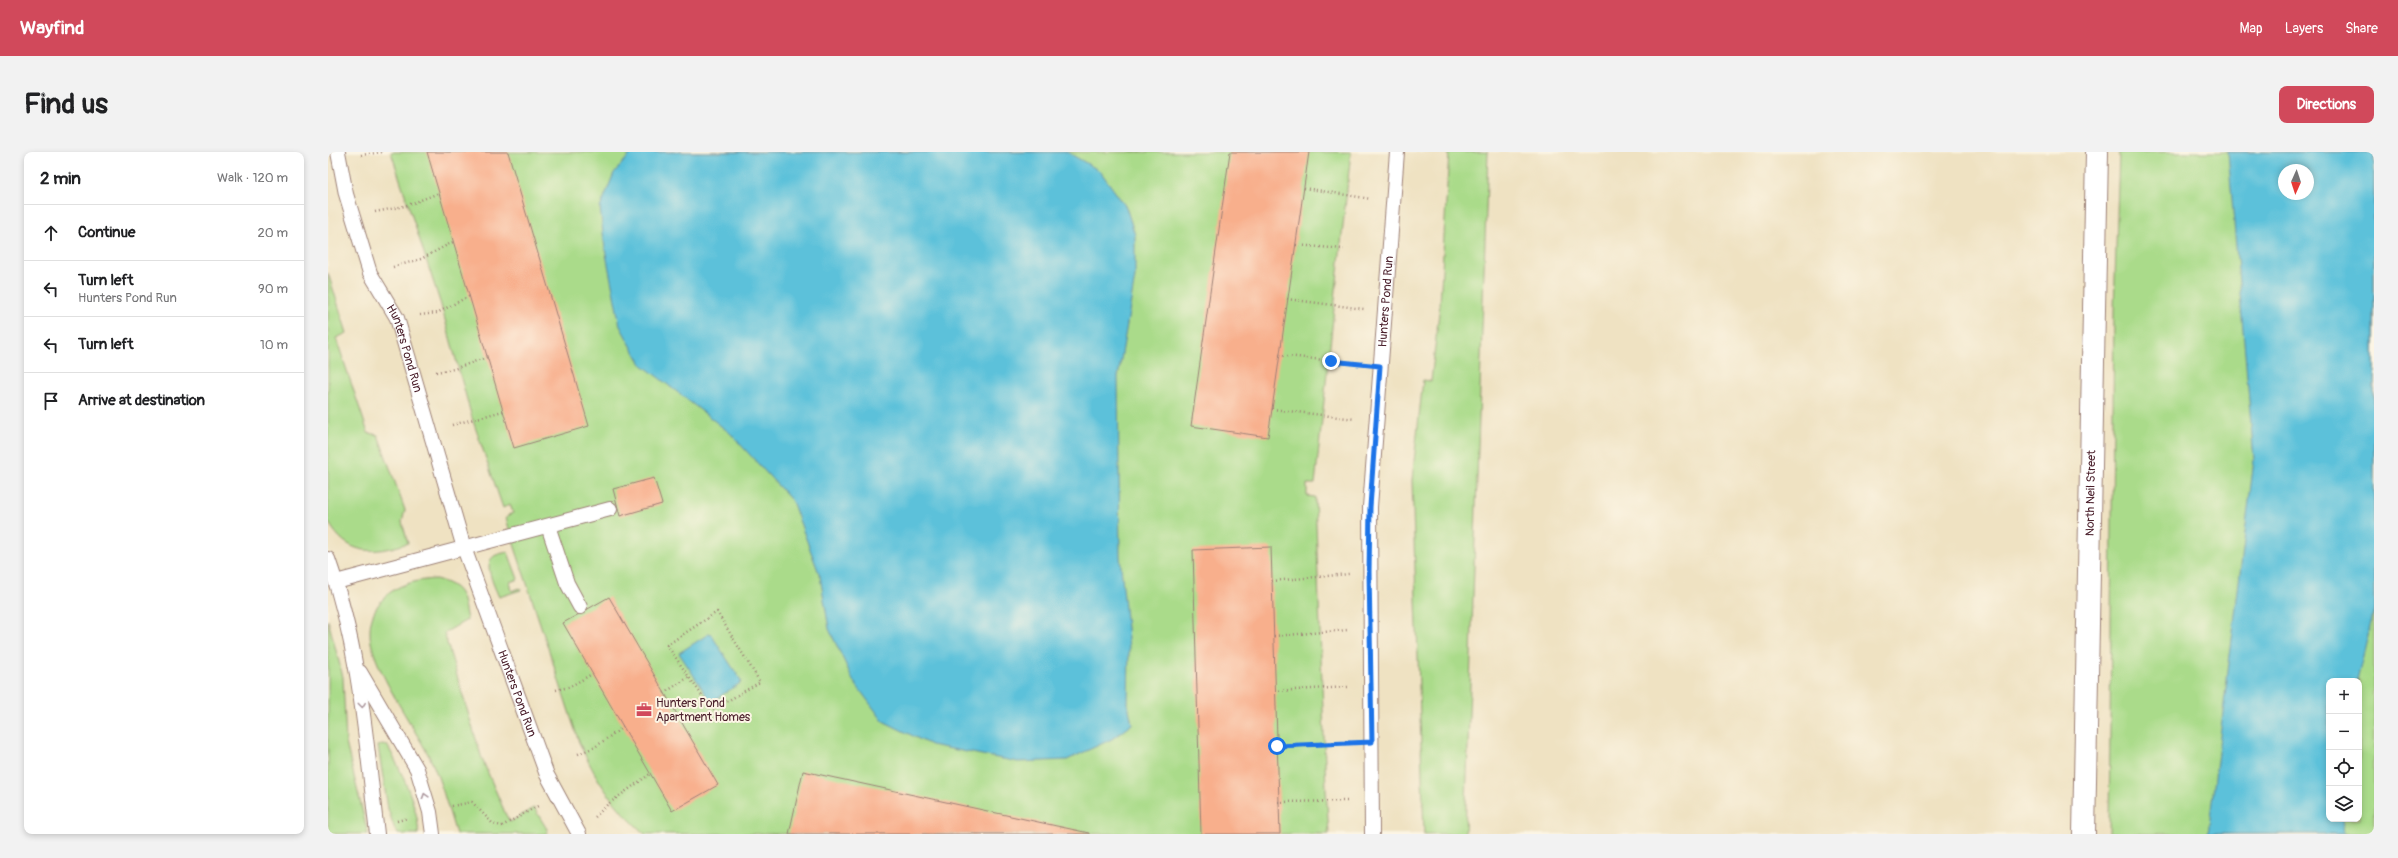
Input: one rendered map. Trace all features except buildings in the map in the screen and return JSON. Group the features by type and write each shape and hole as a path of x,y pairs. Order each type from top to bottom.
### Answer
{"main road":[{"name":"North Neil Street","path":"2084,834 2097,152"}],"lane":[{"name":"Hunters Pond Run","path":"338,152 346,194 354,216 370,273 397,318 464,548 545,769 579,834"},
{"name":"Hunters Pond Run","path":"1372,834 1369,572 1370,507 1383,311 1394,203 1397,152"},
{"path":"336,582 610,509"},
{"path":"548,526 566,583 580,607"},
{"path":"328,560 336,582 357,666 377,834"},
{"path":"357,666 417,769 430,812 433,834"}],"path":[{"path":"1304,188 1394,203"},
{"path":"354,216 404,206 439,193"},
{"path":"370,273 421,259 453,242"},
{"path":"1296,245 1344,249"},
{"path":"397,318 436,313 469,296"},
{"path":"1287,299 1383,311"},
{"path":"1279,355 1380,366"},
{"path":"414,375 454,369 487,357"},
{"path":"1272,410 1375,420"},
{"path":"430,430 504,411"},
{"path":"1272,581 1369,572"},
{"path":"717,612 760,682 712,710 689,677 667,645 717,612"},
{"path":"1274,636 1370,628"},
{"path":"556,690 569,687 592,674"},
{"path":"664,693 689,677"},
{"path":"1275,691 1371,685"},
{"path":"578,754 595,747 623,727"},
{"path":"1277,746 1372,742"},
{"path":"579,834 608,804 650,774"},
{"path":"452,806 472,802 493,824 502,826 557,793"},
{"path":"1278,802 1372,800"},
{"path":"392,822 414,816"}],"green space":[{"path":"391,152 1351,152 1315,484 1307,484 1307,496 1315,497 1329,834 645,834 634,824 606,792 579,742 509,529 506,517 513,513 510,504 503,508 472,418 441,305"},
{"path":"1449,152 1488,152 1465,834 1424,834 1412,480 1423,380 1431,381 1440,304"},
{"path":"2119,152 2374,152 2374,834 2109,834 2114,311"},
{"path":"328,273 347,333 336,338 368,433 378,435 405,510 402,522 408,543 383,550 372,551 352,547 335,532 328,521"},
{"path":"508,552 518,579 510,582 512,591 520,588 521,590 499,597 489,570 490,560 498,554"},
{"path":"436,579 452,585 460,593 464,604 467,620 444,633 482,759 506,815 510,822 534,808 547,829 547,834 456,834 441,785 429,756 393,694 376,660 371,644 370,626 372,617 378,605 389,593 401,586 422,580"},
{"path":"328,620 343,677 346,743 368,834 328,834"},
{"path":"382,744 387,745 408,788 416,813 418,834 398,834 395,830 388,809 378,746"}],"water":[{"path":"632,152 1067,152 1100,171 1126,207 1135,235 1135,277 1118,377 1120,556 1129,649 1128,704 1132,724 1112,739 1067,760 1018,762 931,745 883,721 854,682 829,629 820,576 792,501 730,433 641,364 620,326 605,249 600,208 614,173"},
{"path":"2228,152 2374,152 2374,610 2358,678 2326,678 2326,822 2343,822 2345,834 2208,834 2254,460"},
{"path":"710,633 742,682 711,702 679,653"}],"place":[{"name":"Hunters Pond Apartment Homes","path":"644,710"}],"route":[{"path":"1277,746 1372,742 1369,572 1370,507 1380,366 1331,361"}]}
